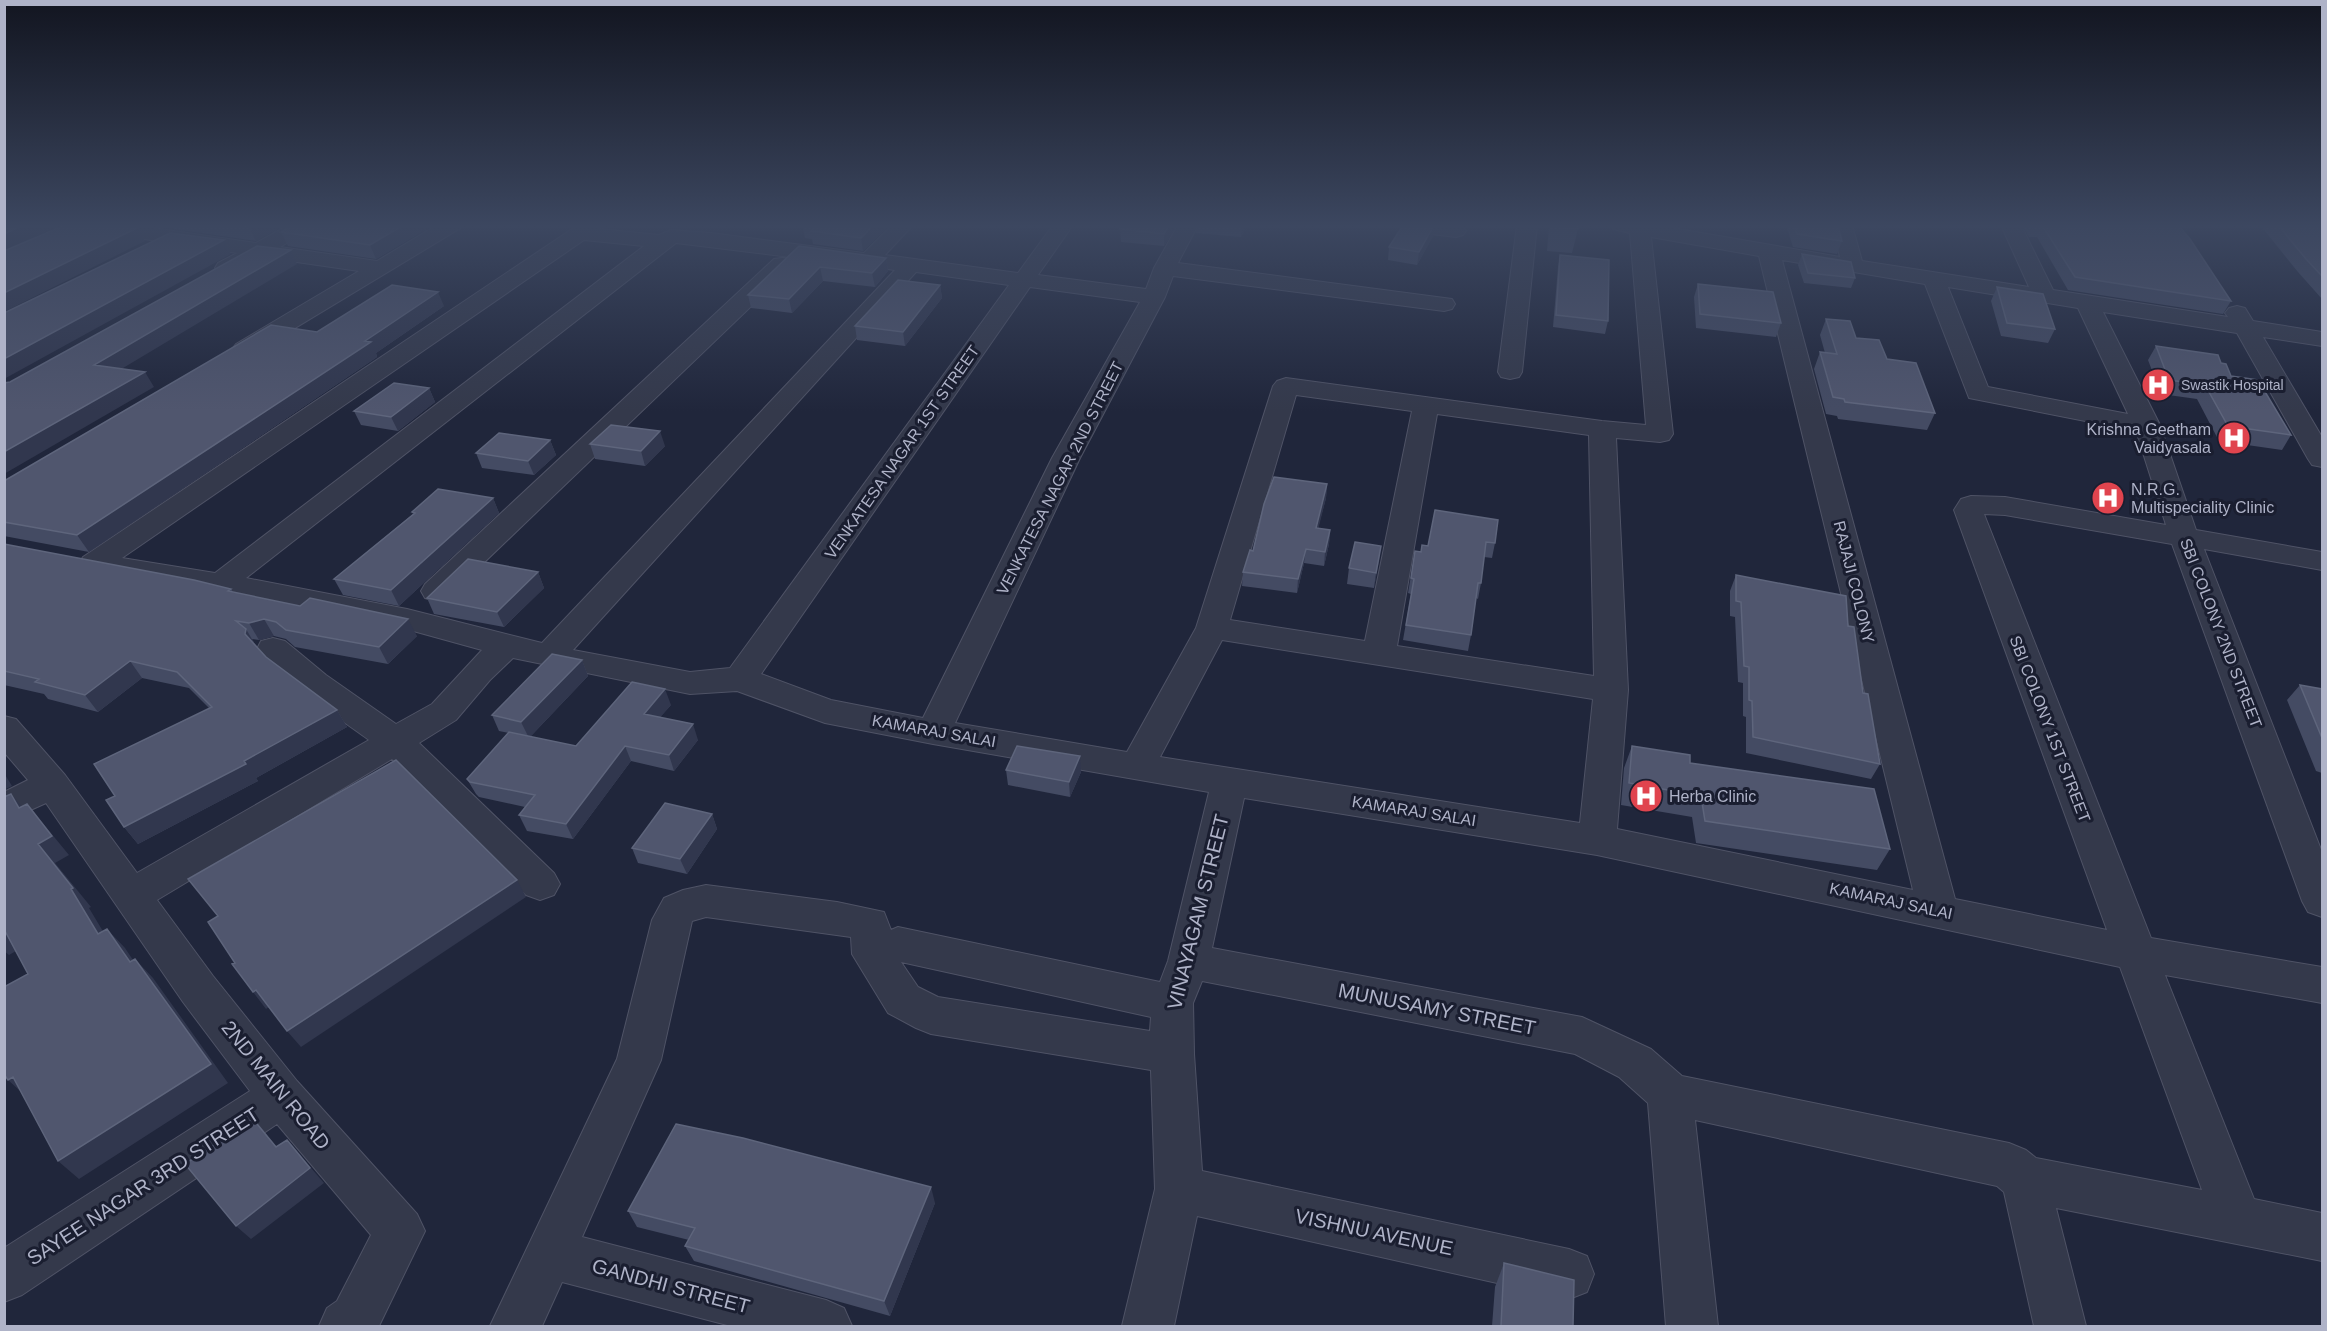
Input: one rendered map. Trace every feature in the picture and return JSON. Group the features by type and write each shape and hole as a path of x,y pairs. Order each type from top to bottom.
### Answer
{"street":[{"path":"229,358 349,287"},
{"name":"KAMARAJ SALAI","path":"498,287 83,561 221,583 407,619 549,656 690,683 740,679 825,711 933,732 1229,782 1597,840 2136,953 2322,985"},
{"path":"221,583 605,287"},
{"path":"407,619 757,287"},
{"path":"549,656 890,287"},
{"name":"VENKATESA NAGAR 1ST STREET","path":"740,679 1019,287"},
{"path":"1078,287 1154,297"},
{"name":"VENKATESA NAGAR 2ND STREET","path":"933,732 1066,458 1158,287"},
{"path":"1313,287 1444,304"},
{"path":"1510,372 1520,287"},
{"path":"1137,767 1212,628 1286,386 1602,429 1660,434 1639,287"},
{"name":"RAJAJI COLONY","path":"1778,287 1938,911"},
{"path":"1937,287 1978,393 2147,425"},
{"path":"1990,287 2322,339"},
{"path":"2040,287 2044,295"},
{"path":"2227,298 2322,459"},
{"name":"SBI COLONY 2ND STREET","path":"2086,301 2147,425 2184,537 2322,901"},
{"path":"1379,654 1426,405"},
{"path":"1597,840 1611,690 1602,429"},
{"name":"SBI COLONY 1ST STREET","path":"2184,537 2005,506 1971,505 1968,510 2238,1222"},
{"path":"2184,537 2322,561"},
{"path":"1212,628 1611,690"},
{"path":"131,896 444,712 478,672 507,645"},
{"path":"273,649 314,683 395,741 540,884"},
{"name":"2ND MAIN ROAD","path":"4,728 52,784 198,989 281,1096 400,1231 355,1319 345,1326"},
{"name":"VINAYAGAM STREET","path":"1148,1326 1179,1189 1172,1054 1172,1003 1189,961 1229,782"},
{"path":"4,808 52,784"},
{"path":"516,1326 639,1060 672,920 678,909 683,906 706,902 870,924 873,954 903,1000 932,1015 1172,1054"},
{"path":"873,954 898,944 1172,1003"},
{"name":"MUNUSAMY STREET","path":"1189,961 1582,1036 1635,1063 1670,1094"},
{"path":"1692,1326 1670,1094 2008,1166 2025,1179 2322,1237"},
{"name":"SAYEE NAGAR 3RD STREET","path":"4,1277 281,1096"},
{"path":"2025,1179 2060,1326"},
{"name":"VISHNU AVENUE","path":"1179,1189 1569,1274"},
{"name":"GANDHI STREET","path":"551,1254 826,1326"}],"building":[{"path":"4,287 16,287 4,293"},
{"path":"58,287 137,287 4,359 4,313"},
{"path":"182,287 227,287 94,365 145,372 4,452 4,383 10,382"},
{"path":"389,287 438,292 365,341 371,342 77,535 4,522 4,481 271,325 317,332"},
{"path":"756,287 801,287 789,299 748,295"},
{"path":"891,287 938,287 903,332 855,326"},
{"path":"1558,287 1609,287 1608,321 1556,315"},
{"path":"1698,287 1727,287 1773,292 1781,323 1700,314"},
{"path":"1997,287 2043,294 2055,329 2007,323"},
{"path":"2141,287 2222,287 2231,301"},
{"path":"1826,319 1850,321 1856,338 1879,340 1887,359 1916,363 1935,413 1845,402 1844,399 1833,397 1820,352 1837,354"},
{"path":"2156,346 2218,355 2221,363 2226,364 2231,376 2258,380 2291,435 2228,426 2205,385 2169,380"},
{"path":"394,383 429,388 391,417 354,411"},
{"path":"611,425 660,431 641,451 590,444"},
{"path":"499,433 550,440 528,461 476,453"},
{"path":"1274,477 1327,484 1316,528 1330,530 1325,552 1306,549 1298,579 1243,572 1250,550 1253,551 1264,504"},
{"path":"438,489 493,498 391,590 334,579 415,513 412,512"},
{"path":"1435,510 1498,520 1495,543 1486,542 1471,635 1406,625 1414,579 1411,578 1415,551 1421,552 1422,545 1428,546"},
{"path":"1355,542 1381,546 1376,573 1349,568"},
{"path":"4,544 194,580 231,589 228,591 300,606 310,598 408,619 379,647 286,630 276,622 264,619 249,623 236,621 246,629 245,634 266,657 337,710 244,761 246,764 124,827 106,800 115,796 94,764 212,707 177,672 130,661 85,695 35,682 39,679 4,671"},
{"path":"468,559 538,572 497,612 427,598"},
{"path":"1736,575 1846,596 1848,626 1854,627 1863,693 1868,694 1880,764 1753,737 1752,701 1749,700 1749,667 1744,666 1741,602 1736,601"},
{"path":"552,654 582,660 521,722 492,715"},
{"path":"632,682 665,689 644,714 693,724 669,755 625,746 566,824 519,815 535,795 470,782 467,779 509,732 576,746"},
{"path":"2300,685 2322,689 2322,738"},
{"path":"1017,746 1080,756 1069,782 1006,770"},
{"path":"1632,746 1690,755 1690,763 1874,789 1890,849 1705,821 1701,796 1629,783"},
{"path":"396,760 517,880 287,1031 256,990 253,992 232,964 235,963 208,922 218,916 188,879"},
{"path":"11,794 19,808 27,804 52,836 38,844 73,888 71,889 98,934 107,929 130,962 135,959 211,1064 58,1161 13,1077 8,1080 4,1074 4,987 28,974 4,929 4,797"},
{"path":"665,803 712,814 680,859 632,848"},
{"path":"253,1119 276,1147 287,1140 310,1168 236,1226 185,1164"},
{"path":"676,1124 743,1138 931,1187 884,1301 685,1246 695,1228 628,1211"},
{"path":"1504,1263 1574,1280 1573,1326 1501,1326"}],"place":[{"name":"Swastik Hospital","path":"2158,385"},
{"name":"Krishna Geetham Vaidyasala","path":"2234,438"},
{"name":"N.R.G. Multispeciality Clinic","path":"2108,498"},
{"name":"Herba Clinic","path":"1646,796"}]}
